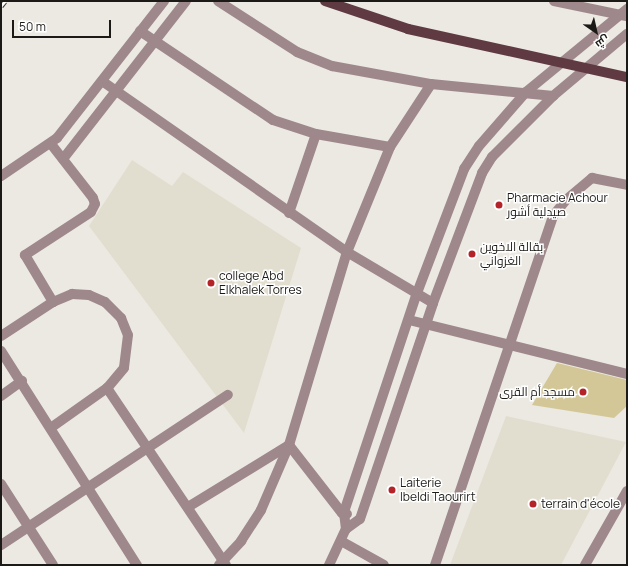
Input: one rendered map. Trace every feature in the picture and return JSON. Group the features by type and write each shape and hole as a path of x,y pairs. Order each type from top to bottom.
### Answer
{"main road":[{"path":"325,1 408,29 564,61 627,77"}],"street":[{"path":"1,176 51,144 164,1"},
{"path":"63,159 118,91 186,1"},
{"path":"218,1 297,52 318,62 431,84 526,92 553,96"},
{"path":"554,1 625,13"},
{"path":"346,530 344,512 417,293 464,169 479,146 526,92 625,13"},
{"path":"140,31 273,120 316,134 390,147"},
{"path":"329,565 346,530 360,519 434,303 482,174 492,157 553,96 627,34"},
{"path":"102,81 289,213 347,252 434,303"},
{"path":"107,388 188,507 223,564 261,510 289,445 347,252 390,147 431,84"},
{"path":"289,213 316,134"},
{"path":"51,144 93,198 95,204 91,212 25,255 53,302"},
{"path":"435,565 553,216 567,199 592,178 627,185"},
{"path":"1,336 53,302 72,294 89,295 105,302 120,318 128,335 128,352 124,368 107,388 52,427"},
{"path":"409,320 508,346 627,374"},
{"path":"1,351 52,427 137,565"},
{"path":"1,396 22,381"},
{"path":"1,545 228,396"},
{"path":"188,507 289,445"},
{"path":"289,445 338,509 360,519"},
{"path":"1,484 53,565"},
{"path":"586,565 627,491"},
{"path":"340,540 384,565"}],"shaded area":[{"name":"college Abd Elkhalek Torres","path":"132,160 172,186 183,172 301,248 244,433 89,226"},
{"name":"terrain d'école","path":"506,416 626,442 561,565 450,565"}],"building":[{"name":"مسجد أم القرى","path":"557,363 627,380 627,406 614,418 532,405"}],"railway":[{"path":"1,6 5,1"}],"place":[{"name":"Pharmacie Achour صيدلية أشور","path":"499,205"},
{"name":"بقالة الاخوين الغزواني","path":"472,254"},
{"name":"college Abd Elkhalek Torres","path":"211,283"},
{"name":"مسجد أم القرى","path":"583,392"},
{"name":"Laiterie lbeldi Taourirt","path":"392,490"},
{"name":"terrain d'école","path":"533,504"}]}
